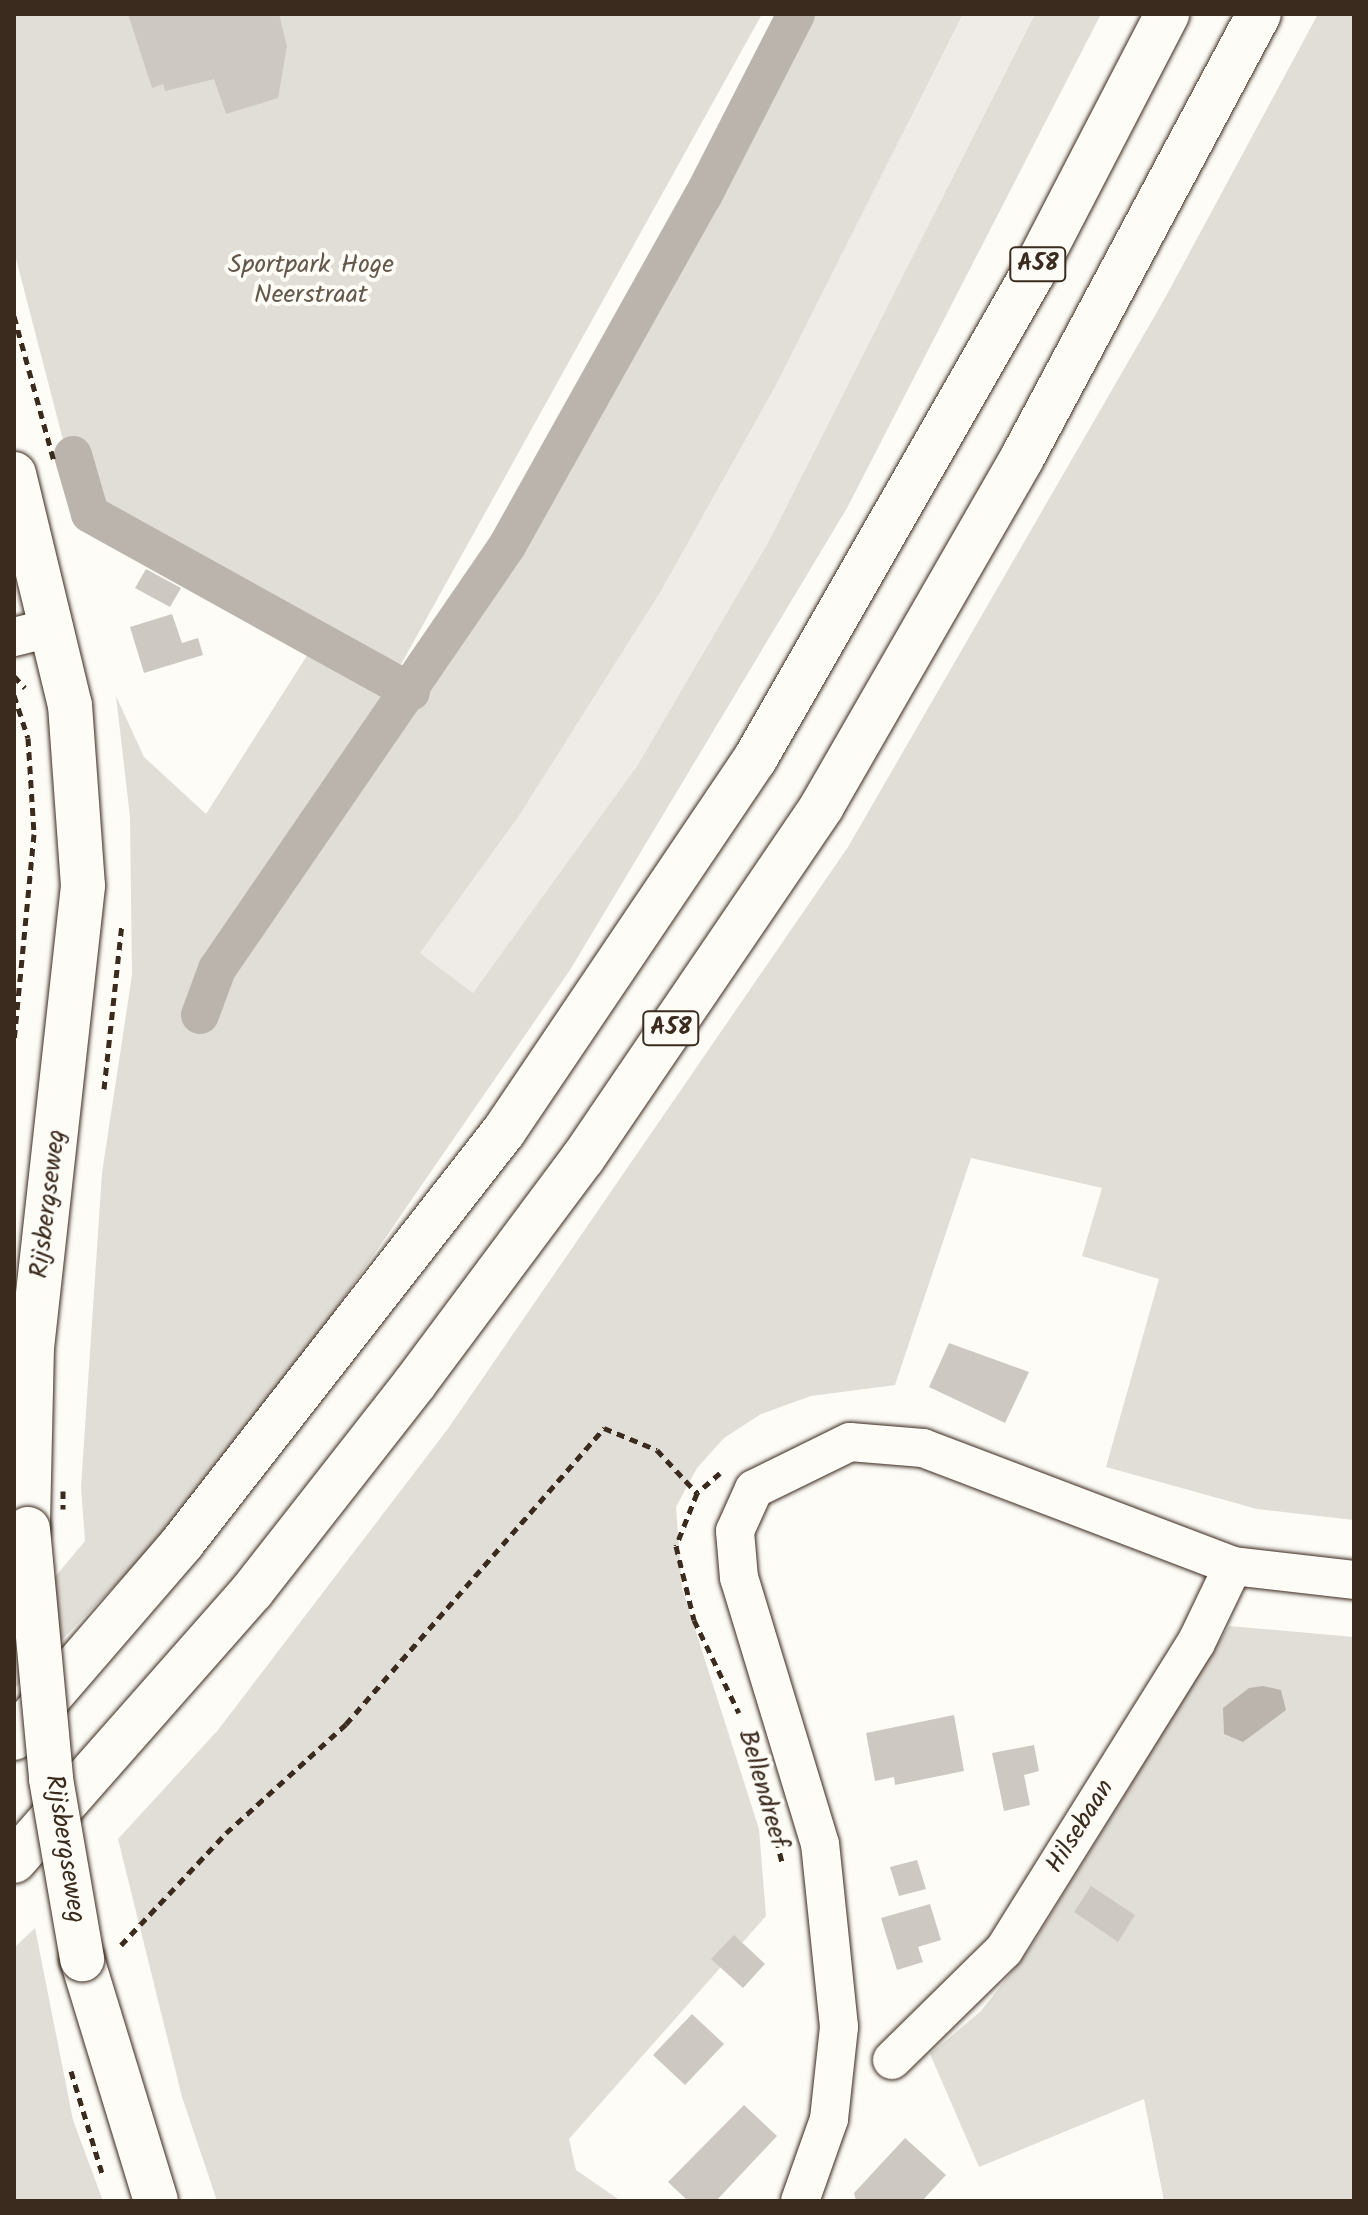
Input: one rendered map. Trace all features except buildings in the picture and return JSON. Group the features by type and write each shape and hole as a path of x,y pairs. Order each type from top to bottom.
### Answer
{"main road":[{"name":"A58","path":"14,1738 183,1542 504,1131 755,759 1002,329 1167,14"},
{"name":"A58","path":"14,1861 252,1591 415,1383 583,1158 804,832 1022,458 1259,14"},
{"name":"Rijsbergseweg","path":"34,470 34,632 82,810 82,915 32,1346 28,1529 51,1779 100,1954 156,2201"}],"street":[{"name":"Bellendreef","path":"800,2201 829,2119 839,2027 820,1844 739,1578 735,1531 754,1489 805,1460 850,1442 923,1448 1233,1566"},
{"path":"1233,1566 1354,1580"},
{"name":"Hilsebaan","path":"892,2060 1004,1950 1196,1643 1233,1566"}],"path":[{"path":"14,316 34,470"},
{"path":"14,676 34,702"},
{"path":"14,695 28,738 34,834 14,1041"},
{"path":"100,1954 346,1724 604,1428 657,1450 697,1493"},
{"name":"Bellendreef","path":"728,1466 697,1493 676,1546 694,1620 741,1717"},
{"name":"Bellendreef","path":"771,1819 786,1878"}],"shaded area":[{"path":"963,14 1035,14 770,539 637,766 474,994 420,953 519,816 661,591 775,387"},
{"path":"1263,1686 1281,1690 1286,1710 1243,1742 1224,1734 1223,1708 1249,1688"}],"green space":[{"name":"Sportpark Hoge Neerstraat","path":"14,14 762,14 399,668 111,510 116,529 82,513 14,251"},
{"path":"806,14 963,14 775,387 661,591 519,816 420,953 473,993 637,766 770,539 1035,14 1101,14 847,508 570,970 321,1331 153,1546 14,1689 14,1626 85,1541 81,1487 102,1173 132,975 130,817 116,696 144,757 206,814 317,640 421,697 713,198"},
{"path":"1318,14 1354,14 1354,1520 1257,1509 1106,1467 1159,1279 1082,1256 1102,1188 971,1158 895,1385 811,1396 761,1414 724,1438 697,1468 676,1507 682,1588 759,1829 766,1916 569,2139 576,2170 621,2201 217,2201 182,2097 118,1839 218,1730 447,1430 848,847 1165,298"},
{"path":"1229,1626 1354,1637 1354,2201 1164,2201 1144,2099 979,2167 930,2054 981,2011 1029,1950"},
{"path":"35,1928 73,2120 103,2201 14,2201 14,1948"}],"waterway":[{"path":"200,1015 217,969 507,546 703,196 796,14"},
{"path":"73,455 90,514 411,692"}]}
